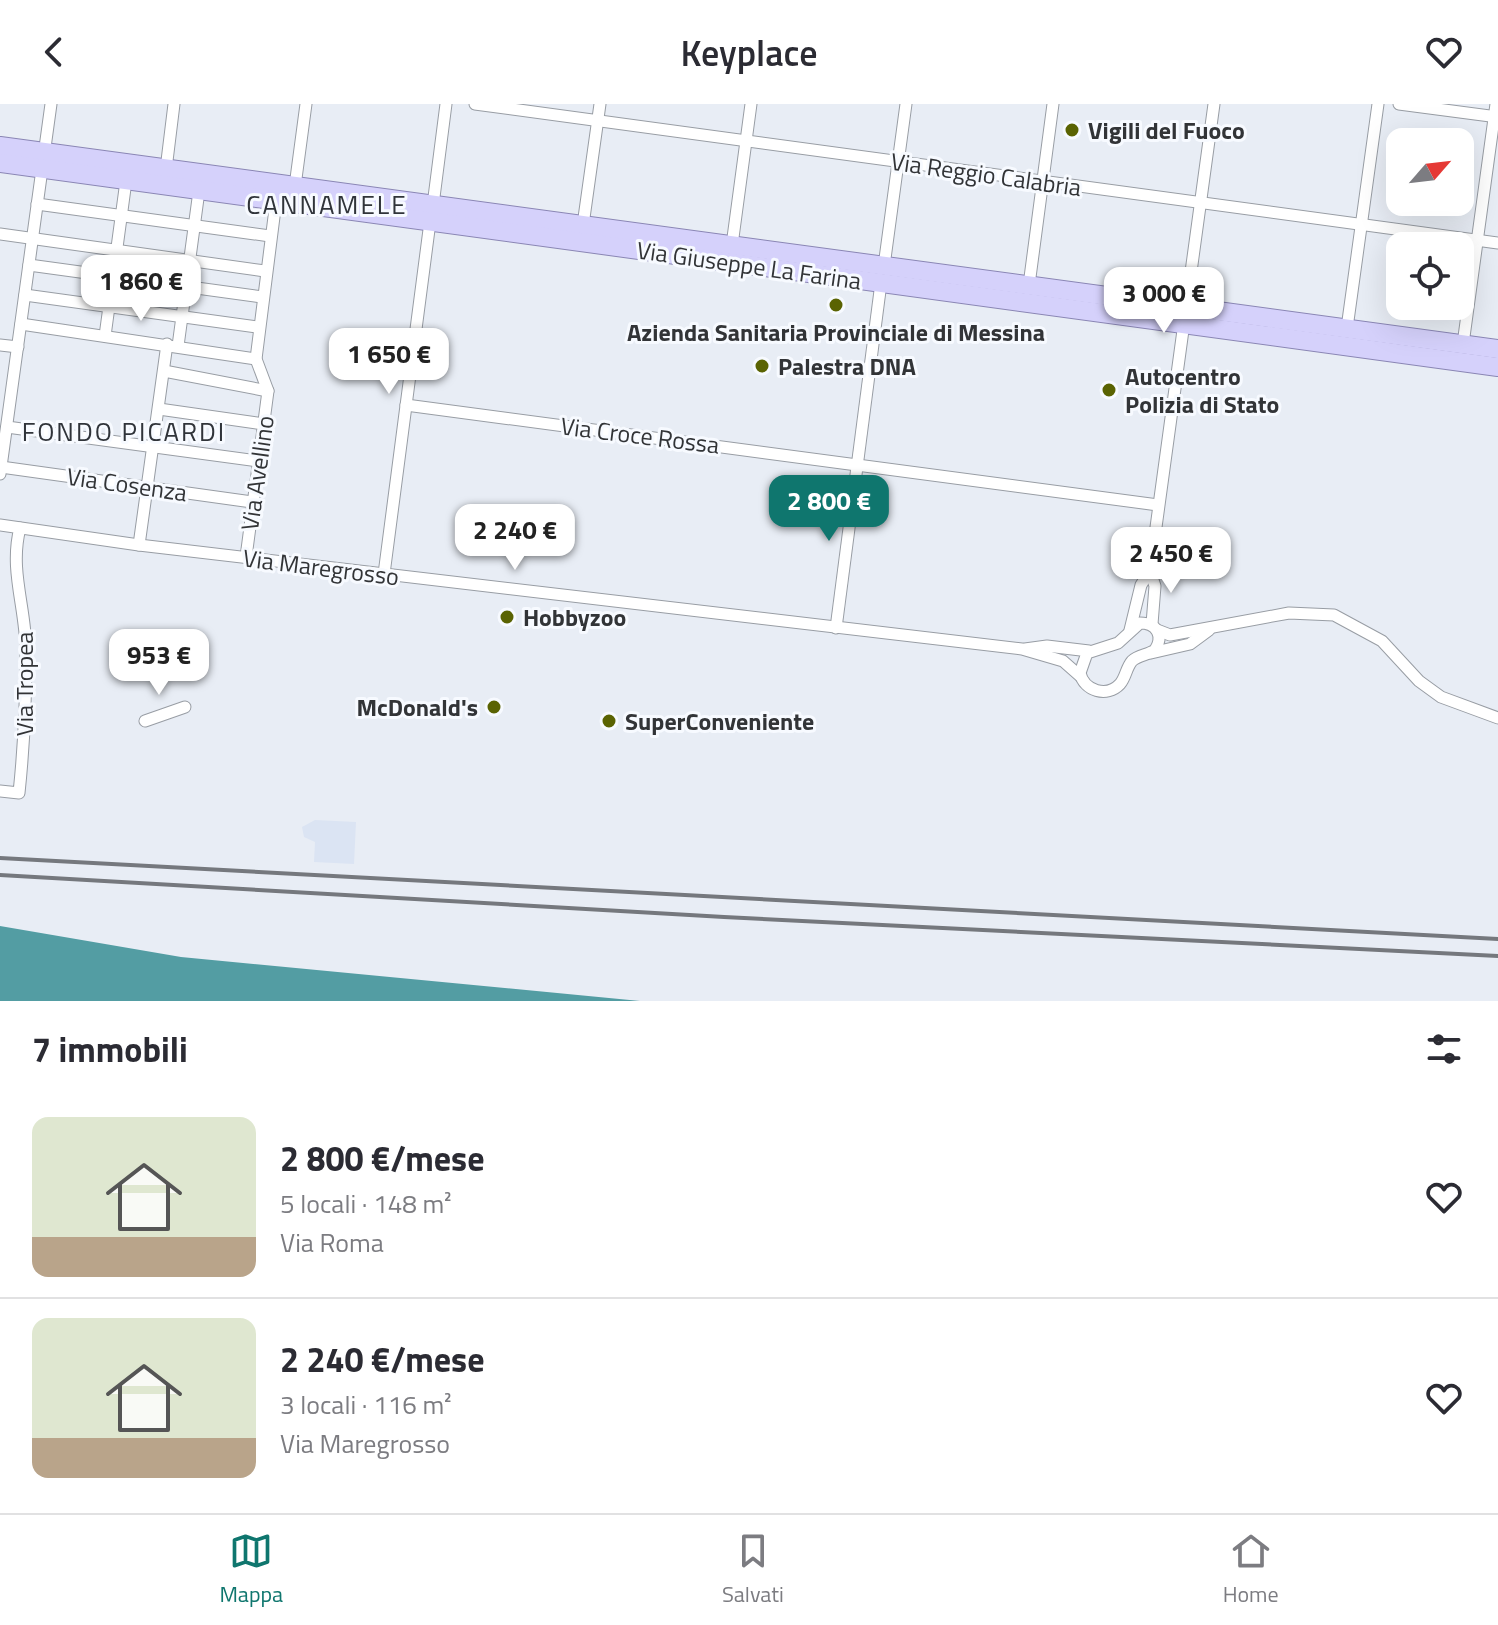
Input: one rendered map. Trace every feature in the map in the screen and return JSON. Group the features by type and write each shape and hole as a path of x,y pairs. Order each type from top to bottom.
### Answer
{"main road":[{"name":"Via Giuseppe La Farina","path":"0,146 43,161 126,181 199,191 276,201 583,225 732,245 883,274 1029,285 1185,316 1347,328 1498,349"},
{"name":"Via Giuseppe La Farina","path":"0,163 43,161 166,169 295,186 431,213 1185,316 1498,367"}],"street":[{"path":"0,474 51,104"},
{"path":"166,169 174,104"},
{"path":"295,186 306,104"},
{"path":"384,574 446,104"},
{"name":"Via Reggio Calabria","path":"475,104 1498,243"},
{"path":"583,225 600,104"},
{"path":"732,245 751,104"},
{"path":"836,628 906,104"},
{"path":"1029,285 1053,104"},
{"path":"1147,654 1158,645 1154,627 1155,586 1150,571 1214,104"},
{"path":"1347,328 1378,104"},
{"path":"1399,104 1496,117"},
{"path":"1463,344 1496,104"},
{"path":"105,336 126,181"},
{"path":"139,545 164,371 182,316 199,191"},
{"name":"Via Avellino","path":"246,557 268,391 256,359 257,327 276,201"},
{"path":"37,204 270,236"},
{"path":"0,234 265,271"},
{"path":"29,265 262,297"},
{"path":"25,295 257,327"},
{"path":"21,324 256,359"},
{"path":"0,345 18,347"},
{"path":"164,371 268,391"},
{"name":"Via Croce Rossa","path":"406,405 1158,505"},
{"path":"159,409 264,424"},
{"path":"7,427 258,461"},
{"name":"Via Cosenza","path":"1,459 148,488 252,502"},
{"name":"Via Maregrosso","path":"0,525 139,545 1024,649"},
{"name":"Via Tropea","path":"0,791 19,793 26,651 15,564 20,528"},
{"path":"1130,630 1141,585 1150,571"},
{"path":"1024,649 1047,646 1089,651 1118,643 1140,623 1170,635 1289,613 1334,615 1382,641 1419,681 1441,697 1498,718"},
{"path":"1024,649 1063,661 1093,690 1111,689 1122,682 1133,660 1190,644 1209,630"},
{"path":"1080,676 1081,664 1089,651"},
{"path":"145,721 185,707"}],"shaded area":[{"path":"315,820 356,822 354,864 314,862 315,842 304,837 302,827"}],"water":[{"path":"0,926 181,957 640,1001 0,1001"}],"railway":[{"path":"0,858 1498,939"},
{"path":"0,875 724,917 1498,956"}],"place":[{"name":"Vigili del Fuoco","path":"1072,130"},
{"name":"Azienda Sanitaria Provinciale di Messina","path":"836,305"},
{"name":"Palestra DNA","path":"762,366"},
{"name":"Autocentro Polizia di Stato","path":"1109,390"},
{"name":"Hobbyzoo","path":"507,617"},
{"name":"McDonald's","path":"494,707"},
{"name":"SuperConveniente","path":"609,721"}],"district":[{"name":"CANNAMELE","path":"327,204"},
{"name":"FONDO PICARDI","path":"124,431"}]}
